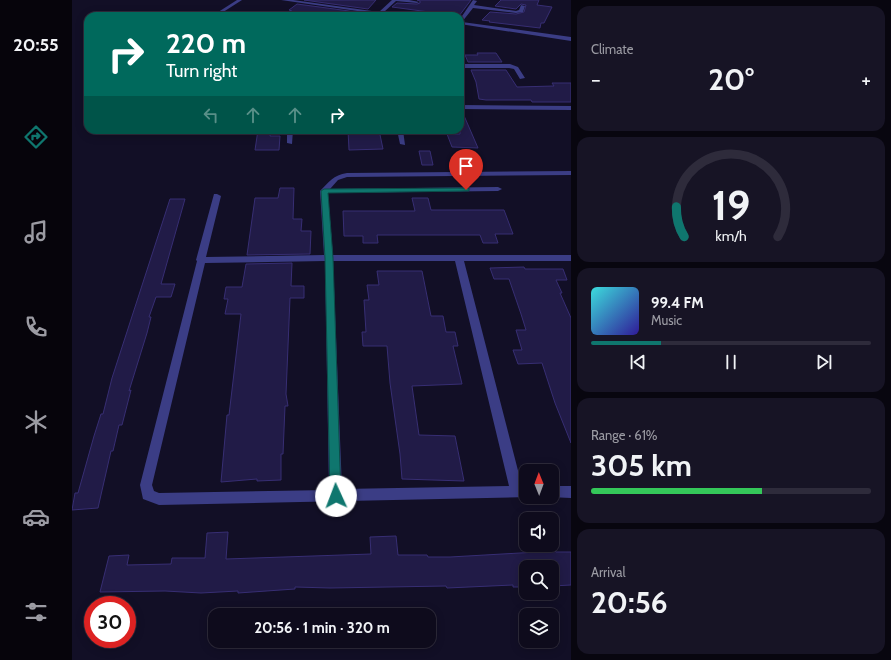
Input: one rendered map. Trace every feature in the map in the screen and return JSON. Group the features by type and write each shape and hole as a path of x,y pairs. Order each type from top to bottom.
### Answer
{"street":[{"path":"220,12 240,0"},
{"path":"283,0 373,12"},
{"path":"307,3 312,0"},
{"path":"381,12 394,0 417,2"},
{"path":"464,16 476,0"},
{"path":"471,6 516,12 521,11 523,6"},
{"path":"464,23 571,39"},
{"path":"464,66 510,66 516,68 522,78"},
{"path":"464,108 571,108"},
{"path":"290,134 290,143"},
{"path":"401,134 403,144"},
{"path":"336,496 329,258 324,191 334,179 347,176 571,173"},
{"path":"324,191 498,189"},
{"path":"217,196 200,260 146,485 148,495 159,499 519,492"},
{"path":"200,260 329,258 571,258"},
{"path":"459,258 519,484"},
{"path":"559,492 571,492"}],"building":[{"path":"304,0 376,0 368,9"},
{"path":"417,0 471,0 462,12 429,12 392,7 397,3 417,4 420,3 420,1"},
{"path":"501,0 539,0 537,5 552,7 544,23 541,23 540,28 482,20 490,12 516,14 524,12 526,5 521,4 516,9 495,6"},
{"path":"297,4 357,12 291,12 292,11 289,10"},
{"path":"477,53 496,53 502,62 468,62 465,55 478,55"},
{"path":"471,70 506,70 517,87 554,86 552,83 571,83 571,102 532,102 531,100 479,99 476,82"},
{"path":"464,116 478,148 452,147 447,134 464,134"},
{"path":"257,134 280,136 279,150 255,150"},
{"path":"348,134 380,134 383,149 349,150"},
{"path":"419,151 430,151 433,165 422,165"},
{"path":"280,188 294,188 293,219 302,219 301,231 311,231 310,254 247,255 255,198 278,198"},
{"path":"412,198 428,198 431,210 504,210 513,234 495,234 498,243 483,243 480,235 377,235 378,243 363,243 363,236 344,236 343,211 415,211"},
{"path":"170,199 185,199 161,284 175,284 171,297 156,297 149,317 151,317 147,333 129,391 131,390 122,425 119,425 113,451 111,451 98,508 72,510 75,493 78,493 94,436 101,414 103,414 112,378"},
{"path":"292,263 291,286 304,286 304,298 290,298 286,394 288,406 285,406 283,454 281,454 281,480 257,481 257,479 221,482 227,415 229,415 241,314 225,314 228,299 224,299 226,287 242,287 246,264"},
{"path":"524,267 525,269 563,269 567,280 556,280 571,318 571,443 555,403 542,363 518,364 513,350 522,350 516,330 526,330 509,279 494,279 490,268"},
{"path":"377,271 422,271 431,316 443,316 446,332 455,332 458,346 453,346 462,384 412,386 419,435 455,436 464,481 402,479 387,346 363,346 362,332 366,332 364,300 369,300 367,285 379,285"},
{"path":"228,532 226,559 371,554 370,537 396,536 398,555 450,557 538,552 571,552 571,585 559,586 559,560 519,560 519,587 513,587 513,585 447,588 446,586 330,588 295,587 295,589 238,593 238,591 201,593 165,591 100,592 109,556 129,555 127,565 171,564 172,558 205,558 207,533"}],"route":[{"path":"336,496 329,258 324,191 466,190"}]}
